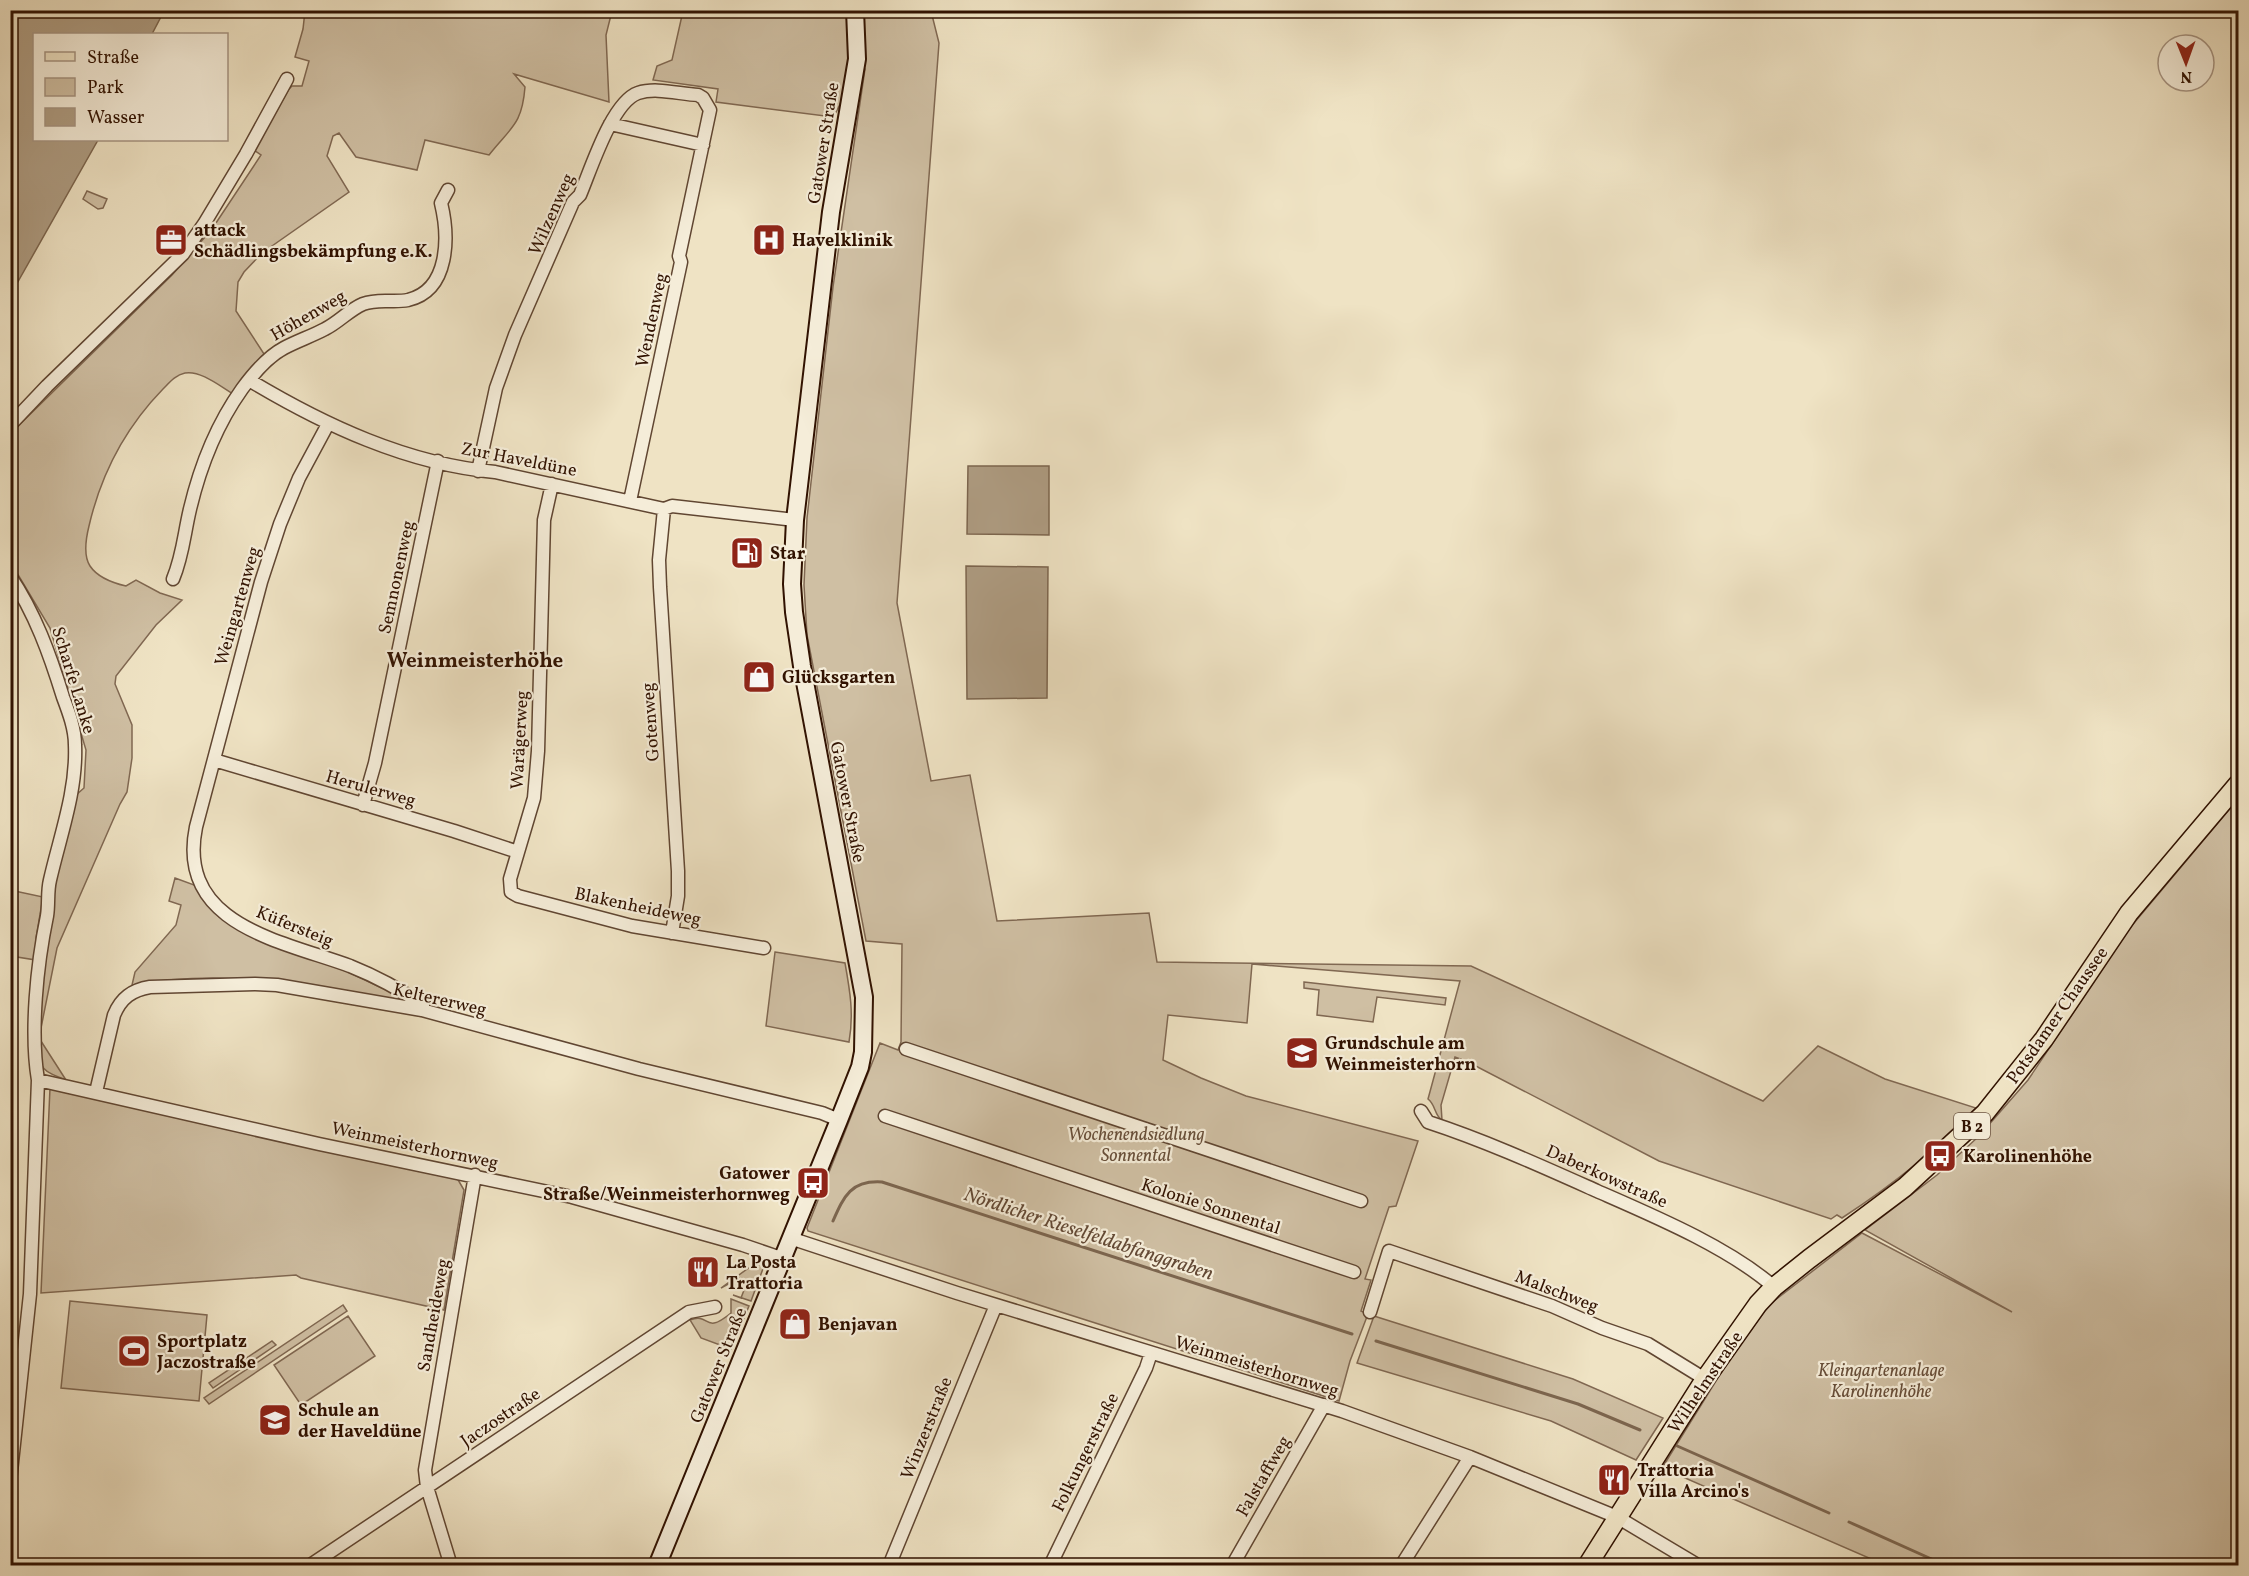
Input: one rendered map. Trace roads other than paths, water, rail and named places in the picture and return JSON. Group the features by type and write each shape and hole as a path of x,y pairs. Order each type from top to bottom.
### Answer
{"main road":[{"name":"Gatower Straße","path":"657,1566 839,1120 863,1052 864,997 794,612 792,584 795,520 833,203 857,59 855,10"},
{"name":"Potsdamer Chaussee","path":"1854,1225 1923,1172 1997,1100 2044,1039 2128,913 2238,784"},
{"name":"Wilhelmstraße","path":"1587,1566 1732,1339 1774,1287 1854,1225"}],"street":[{"path":"10,425 183,254 246,154 287,79"},
{"name":"Wilzenweg","path":"478,471 500,378 515,335 573,202 580,195 610,124 624,101 637,93 650,91 698,95 703,98 710,111 703,145"},
{"path":"610,124 703,145"},
{"name":"Wendenweg","path":"630,501 671,314 681,262 679,256 703,145"},
{"name":"Höhenweg","path":"173,579 182,557 189,511 201,468 220,427 249,380 282,349 327,328 363,304 374,301 406,301 426,290 440,272 445,252 446,228 441,203 448,190"},
{"name":"Zur Haveldüne","path":"249,380 328,424 386,446 438,461 664,509 672,506 795,520"},
{"name":"Weingartenweg","path":"202,806 261,582 280,524 299,478 328,424"},
{"name":"Semnonenweg","path":"363,805 375,763 438,461"},
{"name":"Warägerweg","path":"510,887 534,798 538,751 544,520 552,484"},
{"name":"Gotenweg","path":"664,509 659,560 660,587 678,871 678,896 672,933"},
{"name":"Scharfe Lanke","path":"10,576 37,624 56,673 72,723 75,741 71,796 49,883 47,914 40,943 34,1046 38,1080 30,1294 10,1481"},
{"name":"Herulerweg","path":"214,760 518,852"},
{"name":"Küfersteig","path":"202,806 194,838 194,870 202,888 215,906 250,929 274,941 350,966 411,996 423,1005 422,1010"},
{"name":"Blakenheideweg","path":"510,887 511,892 518,896 632,926 764,948"},
{"name":"Keltererweg","path":"96,1092 117,1009 124,998 135,990 255,984 277,985 422,1010 639,1069 829,1115 839,1120"},
{"path":"906,1049 1361,1201"},
{"name":"Weinmeisterhornweg","path":"38,1080 319,1144 581,1199 782,1258"},
{"name":"Daberkowstraße","path":"1421,1111 1428,1122 1490,1143 1691,1235 1761,1276 1774,1287"},
{"name":"Kolonie Sonnental","path":"885,1116 1354,1272"},
{"name":"Sandheideweg","path":"451,1566 427,1487 425,1470 475,1175"},
{"name":"Weinmeisterhornweg","path":"790,1238 996,1305 1324,1405 1470,1457 1617,1517 1699,1566"},
{"name":"Malschweg","path":"1370,1312 1389,1251 1552,1306 1602,1328 1648,1344 1705,1379"},
{"name":"Winzerstraße","path":"889,1566 996,1305"},
{"name":"Jaczostraße","path":"309,1566 689,1312 714,1307"},
{"name":"Folkungerstraße","path":"1050,1566 1146,1368 1151,1353"},
{"name":"Falstaffweg","path":"1232,1566 1324,1405"},
{"path":"1401,1566 1470,1457"}],"water":[{"path":"11,10 164,11 153,33 33,33 33,141 97,141 11,294"},
{"path":"968,466 1049,466 1049,535 967,534"},
{"path":"966,566 1048,567 1047,698 967,699"}],"waterway":[{"name":"Nördlicher Rieselfeldabfanggraben","path":"833,1221 850,1191 863,1184 882,1182 1352,1334"},
{"name":"Nördlicher Rieselfeldabfanggraben","path":"1376,1341 1578,1404 1640,1430"},
{"name":"Nördlicher Rieselfeldabfanggraben","path":"1675,1445 1829,1513"},
{"name":"Nördlicher Rieselfeldabfanggraben","path":"1849,1522 1947,1566"}],"place":[{"name":"attack Schädlingsbekämpfung e.K.","path":"171,240"},
{"name":"Havelklinik","path":"769,240"},
{"name":"Star","path":"747,553"},
{"name":"Glücksgarten","path":"759,677"},
{"name":"Grundschule am Weinmeisterhorn","path":"1302,1053"},
{"name":"Karolinenhöhe","path":"1940,1156"},
{"name":"Gatower Straße/Weinmeisterhornweg","path":"813,1183"},
{"name":"La Posta Trattoria","path":"703,1272"},
{"name":"Benjavan","path":"795,1324"},
{"name":"Sportplatz Jaczostraße","path":"134,1351"},
{"name":"Schule an der Haveldüne","path":"275,1420"},
{"name":"Trattoria Villa Arcino's","path":"1614,1480"}],"district":[{"name":"Weinmeisterhöhe","path":"475,660"}],"park label":[{"name":"Wochenendsiedlung Sonnental","path":"1136,1144"},
{"name":"Kleingartenanlage Karolinenhöhe","path":"1881,1380"}]}
